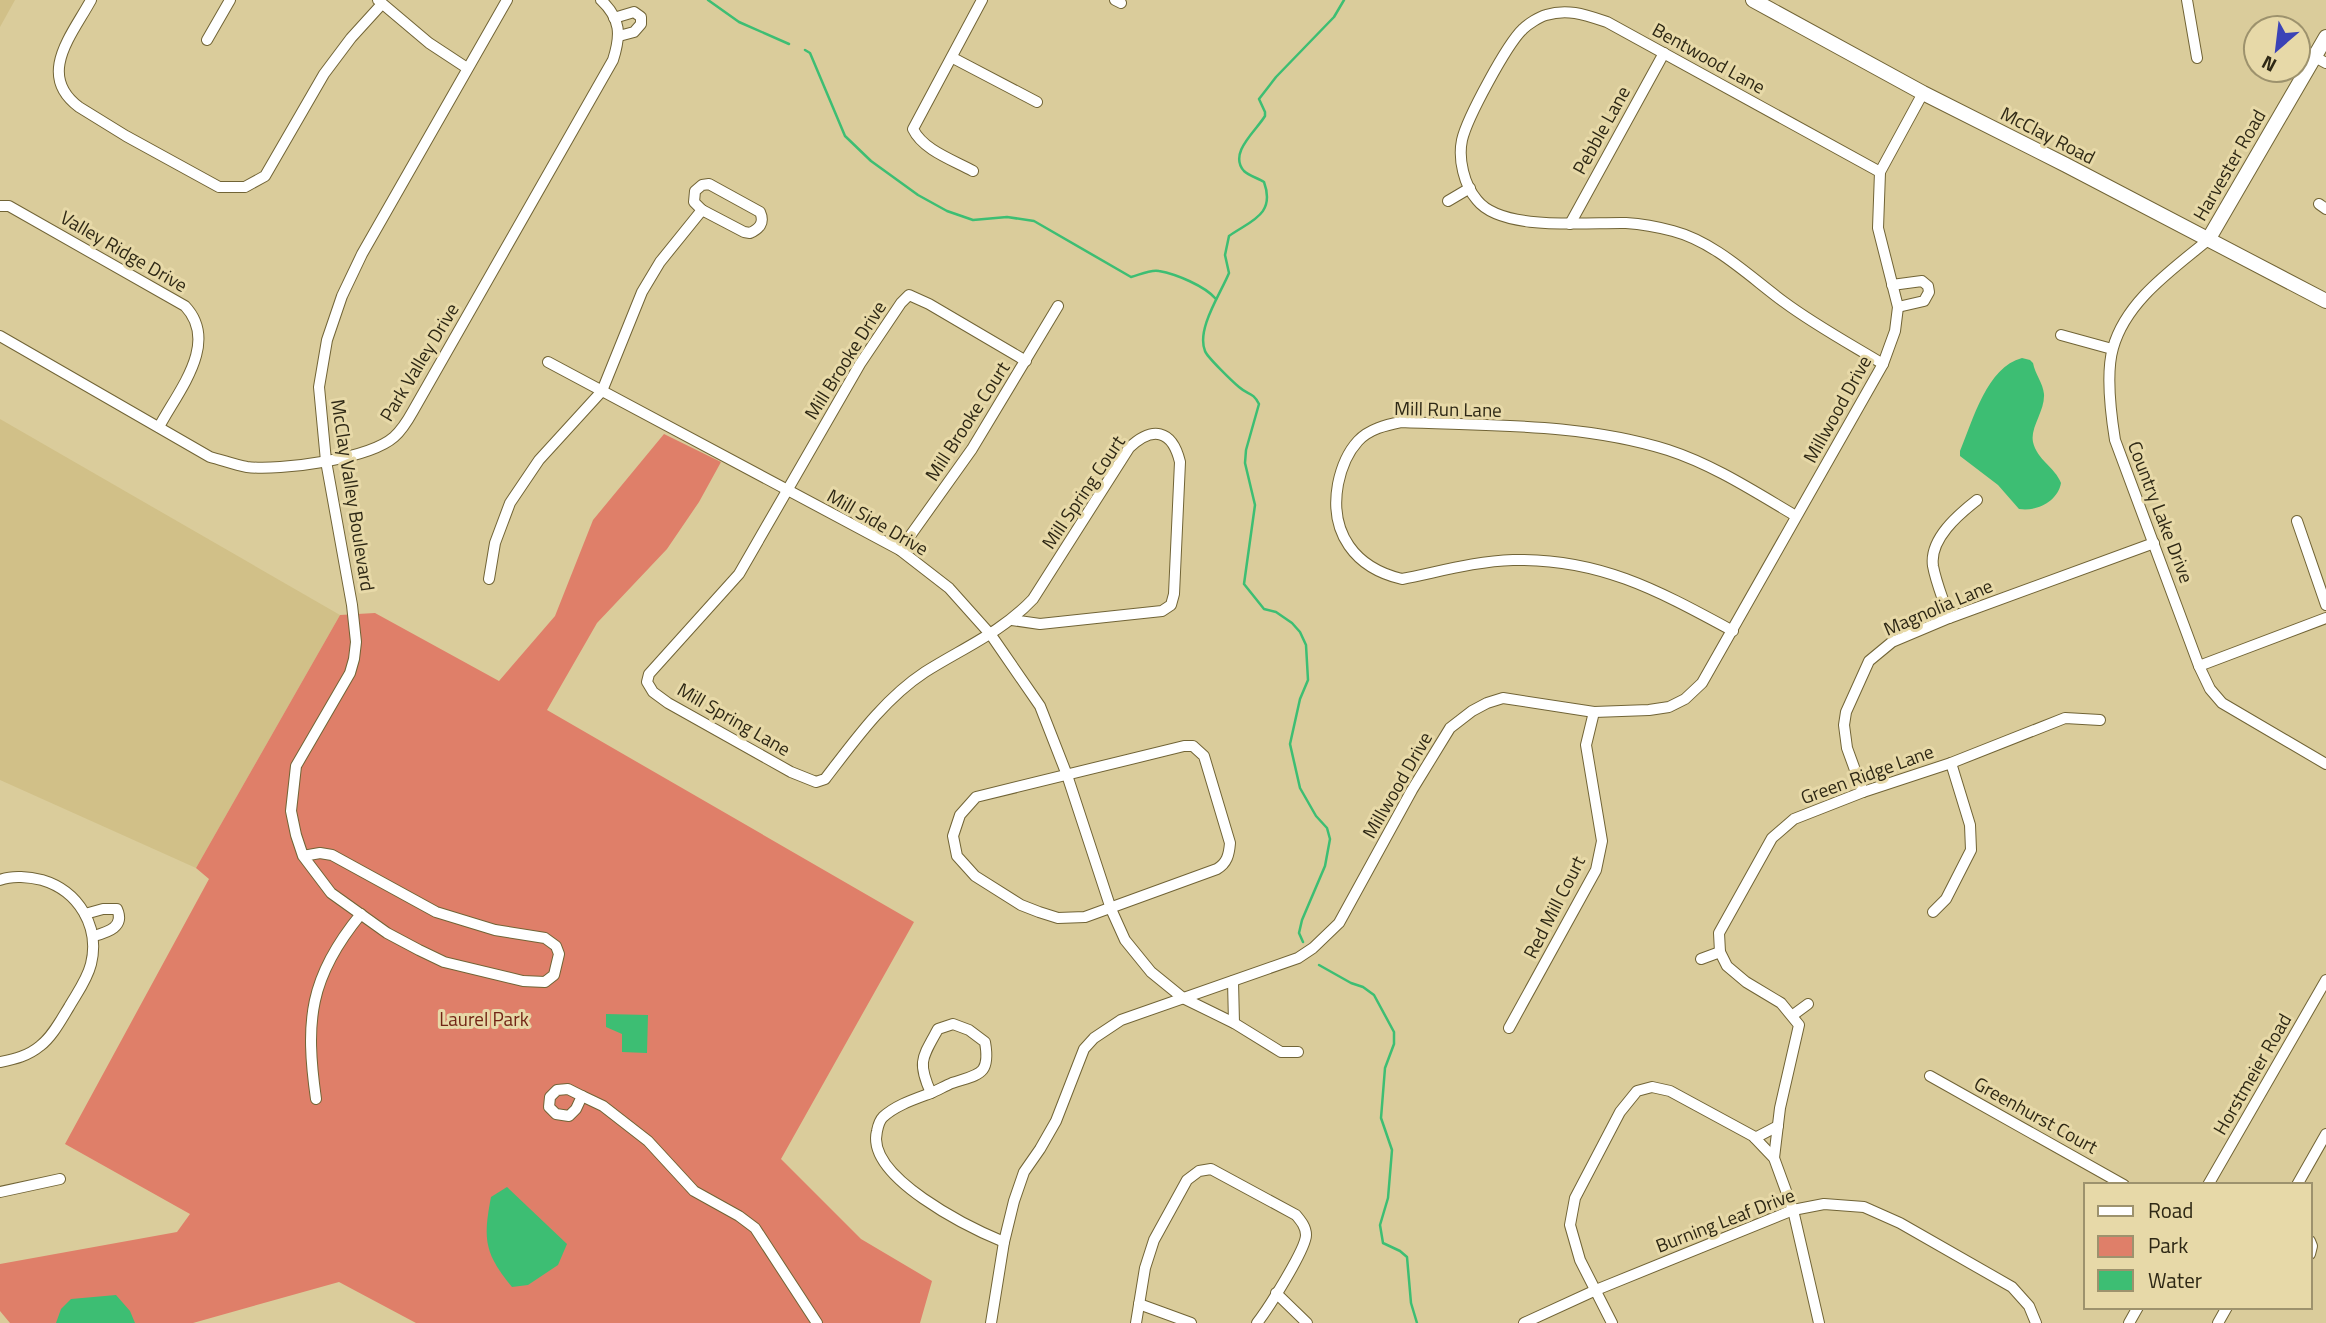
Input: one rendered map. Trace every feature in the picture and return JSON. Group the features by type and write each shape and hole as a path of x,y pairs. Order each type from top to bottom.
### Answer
{"main road":[{"name":"McClay Road","path":"1753,0 1923,93 2326,301"},
{"name":"Harvester Road","path":"2208,240 2320,60 2326,37"}],"street":[{"path":"91,0 58,61 60,80 67,95 79,107 219,187 235,189 254,184 265,176 324,74 380,3 429,43 467,68"},
{"path":"207,40 230,0"},
{"name":"McClay Valley Boulevard","path":"303,856 291,811 296,766 350,674 356,642 352,605 326,461 319,387 327,340 342,296 362,254 507,0"},
{"path":"601,0 611,9 620,36"},
{"path":"973,171 926,145 913,129 982,0"},
{"path":"2187,0 2197,58"},
{"name":"Bentwood Lane","path":"1470,188 1461,158 1462,141 1469,121 1491,81 1523,29 1545,15 1576,11 1608,22 1880,172"},
{"name":"Park Valley Drive","path":"0,336 210,457 247,467 285,466 326,461 375,450 395,437 404,425 613,60 620,36 634,32 642,20 639,14 634,12 614,18"},
{"name":"Pebble Lane","path":"1570,223 1664,53"},
{"path":"953,58 1037,102"},
{"name":"Millwood Drive","path":"991,1323 1004,1242 1024,1172 1056,1121 1084,1049 1094,1038 1121,1020 1297,958 1313,948 1339,923 1412,790 1450,728 1472,711 1503,698 1594,712 1649,710 1669,707 1685,699 1702,683 1883,364 1895,331 1898,307 1878,228 1880,172 1923,93"},
{"path":"709,184 761,212 763,221 757,230 750,233 702,210 694,202 695,191 702,185 709,184"},
{"path":"1448,201 1470,188 1476,200 1507,218 1530,222 1628,223 1674,231 1708,246 1786,304 1883,364"},
{"name":"Valley Ridge Drive","path":"0,206 9,206 185,306 193,314 198,325 200,344 196,360 159,427"},
{"path":"489,579 495,543 509,503 539,460 602,391 642,292 660,262 702,210"},
{"name":"Country Lake Drive","path":"2208,240 2150,288 2134,307 2112,349 2110,402 2115,440 2210,689 2222,703 2326,764"},
{"path":"1892,285 1922,281 1928,286 1929,292 1924,301 1898,307"},
{"name":"Mill Brooke Drive","path":"787,490 860,364 909,295 1026,361"},
{"name":"Mill Brooke Court","path":"900,550 972,449 1058,306"},
{"path":"2061,335 2112,349"},
{"name":"Mill Side Drive","path":"548,362 900,550 949,588 991,635 1040,706 1067,775 1111,909 1125,940 1151,972 1183,998 1234,1023 1282,1052 1298,1052"},
{"name":"Mill Run Lane","path":"1733,631 1628,578 1585,566 1511,560 1402,579 1370,568 1356,556 1341,534 1337,514 1341,469 1358,440 1378,427 1401,422 1566,430 1619,438 1669,451 1726,475 1796,516"},
{"name":"Mill Spring Court","path":"991,635 1012,620 1033,599 1129,448 1149,434 1161,434 1168,438 1174,444 1180,462 1174,594 1171,605 1162,611 1040,624 1012,620"},
{"name":"Mill Spring Lane","path":"787,490 739,574 649,674 648,682 653,692 791,772 816,782 825,779 861,732 902,690 924,673 991,635"},
{"path":"1949,618 1933,564 1935,548 1955,518 1977,500"},
{"path":"2297,521 2326,605"},
{"name":"Magnolia Lane","path":"1863,792 1847,748 1844,725 1846,712 1870,661 1892,642 1949,618 2154,543"},
{"path":"2199,666 2326,618"},
{"name":"Red Mill Court","path":"1509,1028 1596,870 1602,841 1586,745 1594,712"},
{"name":"Green Ridge Lane","path":"1720,952 1719,933 1772,838 1794,819 1863,792 1951,763 2065,718 2100,720"},
{"path":"1193,746 1204,756 1230,844 1224,865 1111,909 1085,917 1058,918 1021,905 975,876 957,856 953,836 960,815 976,797 1193,746"},
{"path":"1933,912 1946,899 1971,850 1970,825 1951,763"},
{"path":"320,853 332,855 410,899 464,922 545,938 556,946 559,954 557,965 554,975 545,982 523,981 474,971 444,962 419,950 387,933 361,914 331,892 303,856 320,853"},
{"path":"0,880 6,877 33,878 66,890 82,907 94,936 91,965 84,984 59,1023 43,1044 30,1053 0,1062"},
{"path":"85,914 111,908 117,909 120,916 115,927 94,936"},
{"path":"316,1099 309,1053 312,1008 319,980 349,928 361,914"},
{"path":"1700,959 1720,952 1727,966 1746,982 1780,1003 1799,1025 1774,1158"},
{"name":"Horstmeier Road","path":"2209,1183 2326,980"},
{"path":"1233,981 1234,1023"},
{"path":"1793,1015 1808,1004"},
{"path":"931,1093 923,1075 922,1063 938,1029 953,1024 969,1030 985,1042 988,1062 984,1070 975,1076 899,1106 881,1118 875,1138 878,1154 920,1197 975,1230 1004,1242"},
{"name":"Greenhurst Court","path":"1930,1076 2120,1183"},
{"path":"1612,1323 1580,1260 1570,1225 1575,1198 1620,1112 1637,1091 1652,1087 1670,1091 1755,1138 1774,1158 1793,1210 1819,1323"},
{"path":"582,1096 603,1106 648,1140 694,1191 755,1228 817,1323"},
{"path":"1755,1138 1778,1126"},
{"path":"2298,1183 2326,1134"},
{"path":"1136,1323 1145,1268 1154,1240 1187,1180 1199,1171 1212,1169 1296,1215 1303,1224 1306,1234 1304,1243 1263,1321"},
{"path":"0,1192 60,1179"},
{"name":"Burning Leaf Drive","path":"1524,1323 1596,1290 1793,1210 1824,1204 1864,1207 1900,1223 2012,1286 2029,1306 2036,1323"},
{"path":"1276,1293 1307,1323"},
{"path":"1139,1304 1191,1323"}],"shaded area":[{"path":"0,0 15,0 0,27"},
{"path":"0,419 340,615 196,868 0,780"}],"green space":[{"name":"Laurel Park","path":"664,434 721,462 699,502 667,549 597,623 547,710 914,922 781,1159 861,1239 932,1281 920,1323 416,1323 339,1282 193,1323 10,1323 0,1311 0,1264 177,1232 190,1214 65,1144 209,879 196,868 340,615 375,613 499,681 555,616 593,520"}],"water":[{"path":"2022,358 2033,363 2044,394 2033,442 2038,454 2055,472 2061,483 2051,500 2033,509 2019,509 1998,485 1960,456 1976,410 1990,383 2010,363"},
{"path":"606,1014 648,1015 647,1053 622,1052 622,1034 606,1027"},
{"path":"507,1187 567,1244 558,1265 528,1285 512,1287 496,1264 488,1245 487,1224 491,1197"},
{"path":"116,1295 130,1311 135,1323 56,1323 61,1309 71,1299"}],"waterway":[{"path":"708,0 739,22 789,44"},
{"path":"1303,942 1299,933 1302,920 1325,866 1330,839 1327,828 1316,816 1300,788 1290,744 1300,699 1308,680 1306,645 1292,623 1276,612 1264,609 1244,584 1255,505 1245,463 1246,450 1259,404 1255,397 1239,387 1215,364 1205,351 1203,342 1211,311 1229,273 1225,255 1229,236 1259,216 1267,202 1264,182 1244,171 1239,157 1245,142 1265,116 1259,99 1276,77 1334,17 1344,0"},
{"path":"805,50 810,53 845,136 871,161 918,195 947,211 973,220 1007,217 1034,221 1131,277 1159,271 1198,285 1216,299"},
{"path":"1319,965 1374,995 1394,1032 1394,1044 1385,1068 1381,1118 1392,1150 1388,1198 1380,1225 1383,1243 1407,1257 1411,1303 1417,1323"}]}
